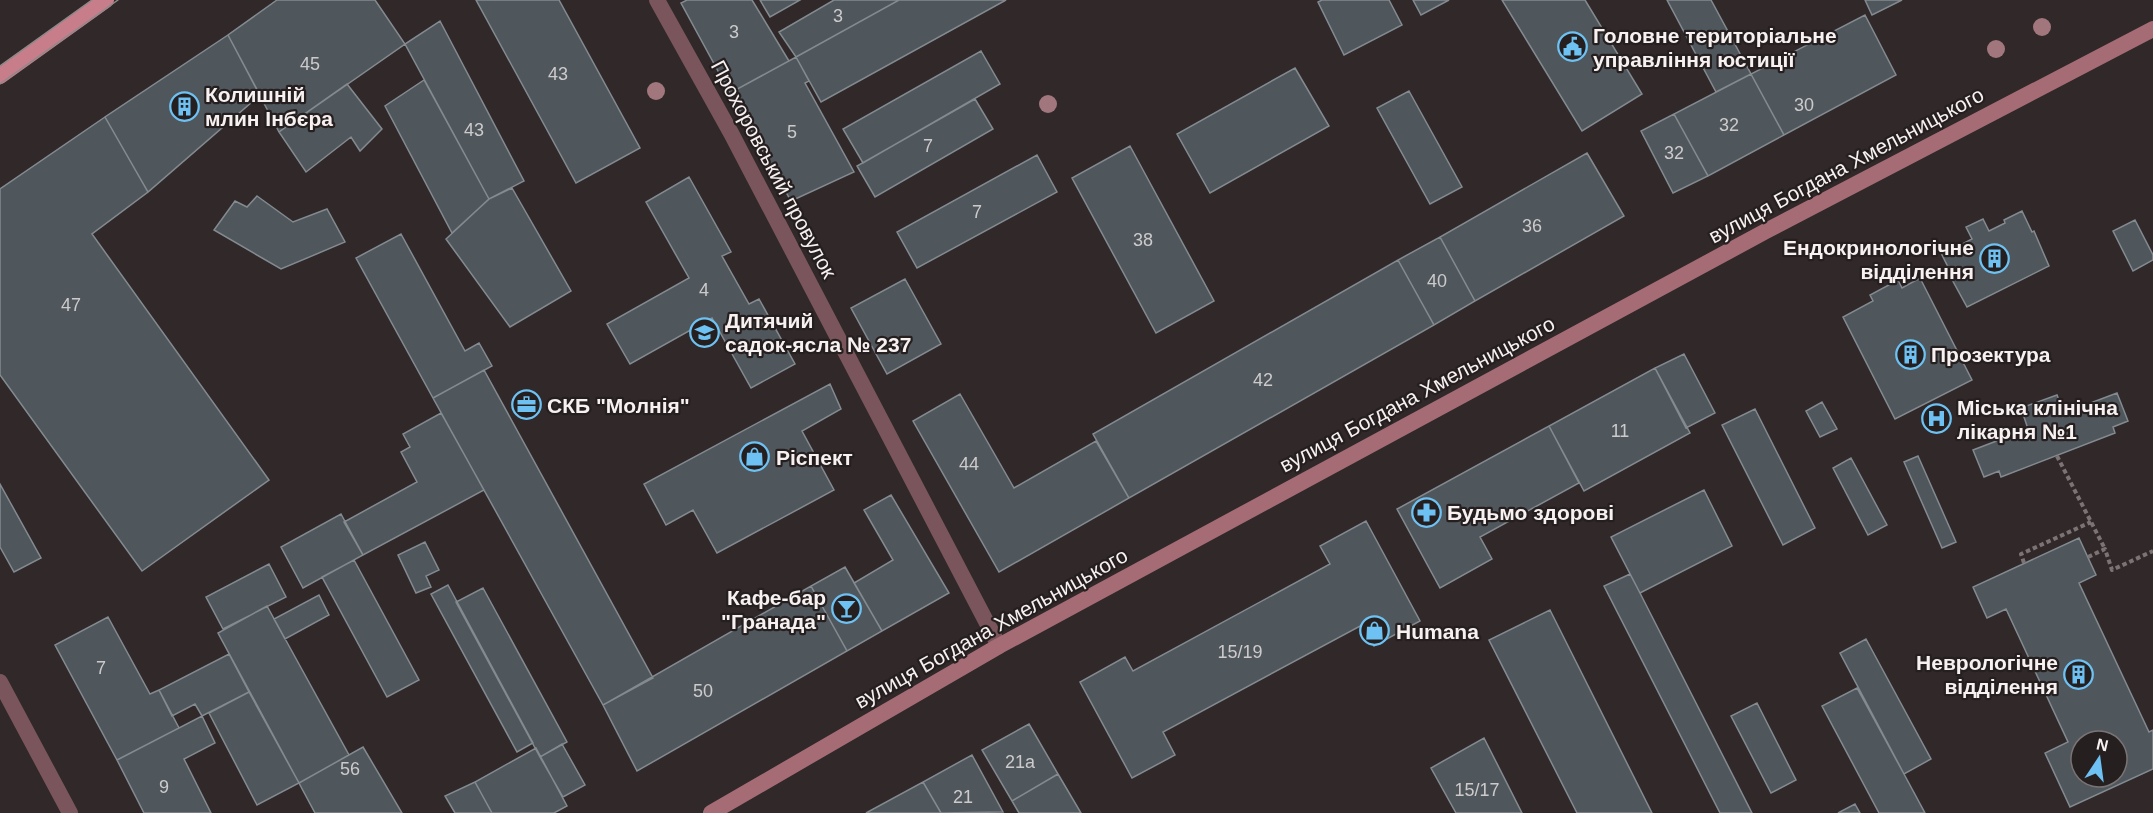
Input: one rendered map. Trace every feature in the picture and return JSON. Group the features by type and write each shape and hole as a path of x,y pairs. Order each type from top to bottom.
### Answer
{"main road":[{"path":"0,76 106,0"},
{"name":"вулиця Богдана Хмельницького","path":"711,813 999,646 1766,231 2153,29"}],"street":[{"name":"Прохоровський провулок","path":"657,0 737,144 999,646"},
{"path":"0,682 70,813"}],"path":[{"path":"2057,456 2105,549 2112,570 2153,551"},
{"path":"2024,563 2021,554 2091,522"},
{"path":"2088,557 2105,549"}],"building":[{"path":"277,0 375,0 405,44 279,132 228,35"},
{"path":"476,0 559,0 640,148 576,183"},
{"path":"687,0 752,0 789,61 730,93 681,3"},
{"path":"760,0 800,0 770,17"},
{"path":"834,0 899,0 796,57 779,32"},
{"path":"899,0 1006,0 821,102 796,57"},
{"path":"1322,0 1389,0 1402,25 1344,55 1318,2"},
{"path":"1413,0 1449,0 1421,15"},
{"name":"Головне територіальне управління юстиції","path":"1502,0 1585,0 1642,94 1582,131"},
{"path":"1667,0 1711,0 1751,74 1716,92"},
{"path":"1865,0 1902,0 1872,15"},
{"path":"1865,15 1896,75 1784,135 1751,74"},
{"path":"440,21 524,181 489,199 405,44"},
{"name":"Колишній млин Інбєра","path":"228,35 260,95 148,192 105,117"},
{"path":"981,51 1000,84 863,163 843,129"},
{"path":"796,57 809,81 805,83 854,172 791,201 730,93"},
{"path":"1295,68 1329,126 1210,193 1177,134"},
{"path":"1751,74 1784,135 1708,176 1674,114"},
{"path":"424,80 489,199 452,233 385,106"},
{"path":"347,84 382,129 360,151 351,137 306,172 279,132"},
{"path":"1409,91 1462,187 1430,204 1377,108"},
{"path":"975,99 993,129 875,197 857,166"},
{"path":"1674,114 1708,176 1673,193 1641,131"},
{"path":"105,117 148,192 92,234 269,480 142,571 0,375 0,189"},
{"path":"1130,146 1214,301 1156,333 1072,178"},
{"path":"1587,153 1624,216 1475,301 1440,237"},
{"path":"1037,155 1057,192 917,268 897,232"},
{"path":"689,177 731,252 722,256 749,304 759,299 795,364 751,388 712,318 630,364 607,324 689,278 646,202"},
{"path":"512,188 571,291 510,327 446,239 489,199"},
{"path":"257,196 293,222 327,209 345,242 281,269 214,230 235,201 247,207"},
{"name":"Ендокринологічне відділення","path":"2022,211 2032,232 2034,231 2049,266 1967,307 1949,274 1951,273 1940,251 1954,244 1955,248 1972,239 1966,227 1983,219 1989,231"},
{"path":"2135,220 2153,255 2153,260 2133,271 2113,231"},
{"path":"401,234 465,351 479,343 492,366 433,398 356,258"},
{"path":"1440,237 1475,301 1434,325 1398,260"},
{"path":"1398,260 1434,325 1129,498 1093,434"},
{"name":"Прозектура","path":"1920,278 1972,380 1895,419 1843,317 1873,301 1870,295 1898,280 1902,288"},
{"path":"905,279 941,344 887,374 851,308"},
{"path":"1684,354 1715,413 1686,428 1655,368"},
{"path":"1655,368 1690,433 1584,491 1549,426"},
{"path":"484,370 653,678 603,705 433,398"},
{"name":"Ріспект","path":"830,384 841,409 802,431 834,490 717,553 693,510 666,525 644,484"},
{"path":"2117,393 2128,421 2113,427 2115,433 2001,477 1999,471 1984,477 1973,450 2028,429 2021,408 2057,395 2064,413"},
{"path":"960,394 1014,488 1096,441 1129,498 999,572 913,421"},
{"path":"1822,402 1837,429 1820,437 1806,411"},
{"path":"1755,409 1815,528 1783,545 1722,425"},
{"path":"441,413 484,490 363,555 344,522 417,482 401,452 410,447 403,434"},
{"path":"1549,426 1579,483 1480,537 1492,559 1440,588 1397,509"},
{"path":"1918,456 1956,542 1942,548 1904,462"},
{"path":"1851,458 1887,525 1868,535 1833,468"},
{"path":"0,484 41,558 14,572 0,547"},
{"path":"1704,490 1732,546 1640,593 1611,537"},
{"path":"891,495 949,593 882,631 854,583 893,560 864,510"},
{"path":"341,514 363,555 303,588 281,547"},
{"path":"1366,521 1420,621 1374,646 1362,625 1163,732 1175,755 1132,778 1080,682 1125,657 1133,671 1330,564 1320,546"},
{"name":"Неврологічне відділення","path":"2079,538 2096,575 2079,583 2149,732 2153,730 2153,769 2129,780 2129,729 2069,729 2069,789 2109,789 2070,807 2045,753 2068,742 2006,609 1987,618 1973,587"},
{"path":"425,542 439,570 426,576 431,587 416,593 398,555"},
{"path":"354,560 419,680 387,697 322,577"},
{"path":"269,564 286,597 223,629 206,597"},
{"name":"Кафе-бар \"Гранада\"","path":"845,567 882,631 847,651 811,586"},
{"path":"1630,574 1752,813 1720,813 1604,586"},
{"path":"448,585 533,743 517,752 431,594"},
{"path":"811,586 847,651 637,771 603,705"},
{"path":"483,588 567,742 540,757 456,602"},
{"path":"319,595 329,615 285,639 274,619"},
{"path":"267,606 349,755 299,783 218,633"},
{"path":"1550,610 1652,813 1577,813 1489,640"},
{"path":"108,617 150,694 159,690 179,728 117,760 55,645"},
{"path":"1866,639 1931,759 1904,774 1840,653"},
{"path":"229,654 249,692 202,716 195,704 172,716 159,690"},
{"path":"1857,688 1925,813 1879,813 1822,706"},
{"path":"249,692 299,783 257,805 209,713"},
{"path":"1757,703 1796,780 1771,793 1731,716"},
{"path":"202,716 215,743 184,759 211,813 144,813 117,760"},
{"path":"1029,724 1058,774 1012,801 982,750"},
{"path":"1484,738 1522,813 1456,813 1431,768"},
{"path":"562,744 585,785 563,797 540,757"},
{"path":"363,747 402,813 315,813 299,783"},
{"path":"536,748 567,806 554,813 492,813 475,782"},
{"path":"972,755 1003,812 941,813 923,782"},
{"path":"1058,774 1081,813 1019,813 1012,801"},
{"path":"475,782 492,813 455,813 445,796"},
{"path":"923,782 941,813 866,813"},
{"path":"1855,804 1860,813 1838,813"}],"tram line":[{"path":"0,66 92,0"},
{"path":"0,84 118,0"}],"place":[{"name":"Головне територіальне управління юстиції","path":"1572,47"},
{"name":"Колишній млин Інбєра","path":"184,106"},
{"name":"Ендокринологічне відділення","path":"1995,259"},
{"name":"Дитячий садок-ясла № 237","path":"704,332"},
{"name":"Прозектура","path":"1910,354"},
{"name":"СКБ \"Молнія\"","path":"526,405"},
{"name":"Міська клінічна лікарня №1","path":"1936,419"},
{"name":"Ріспект","path":"755,457"},
{"name":"Будьмо здорові","path":"1426,512"},
{"name":"Кафе-бар \"Гранада\"","path":"847,609"},
{"name":"Humana","path":"1375,631"},
{"name":"Неврологічне відділення","path":"2079,674"}]}
